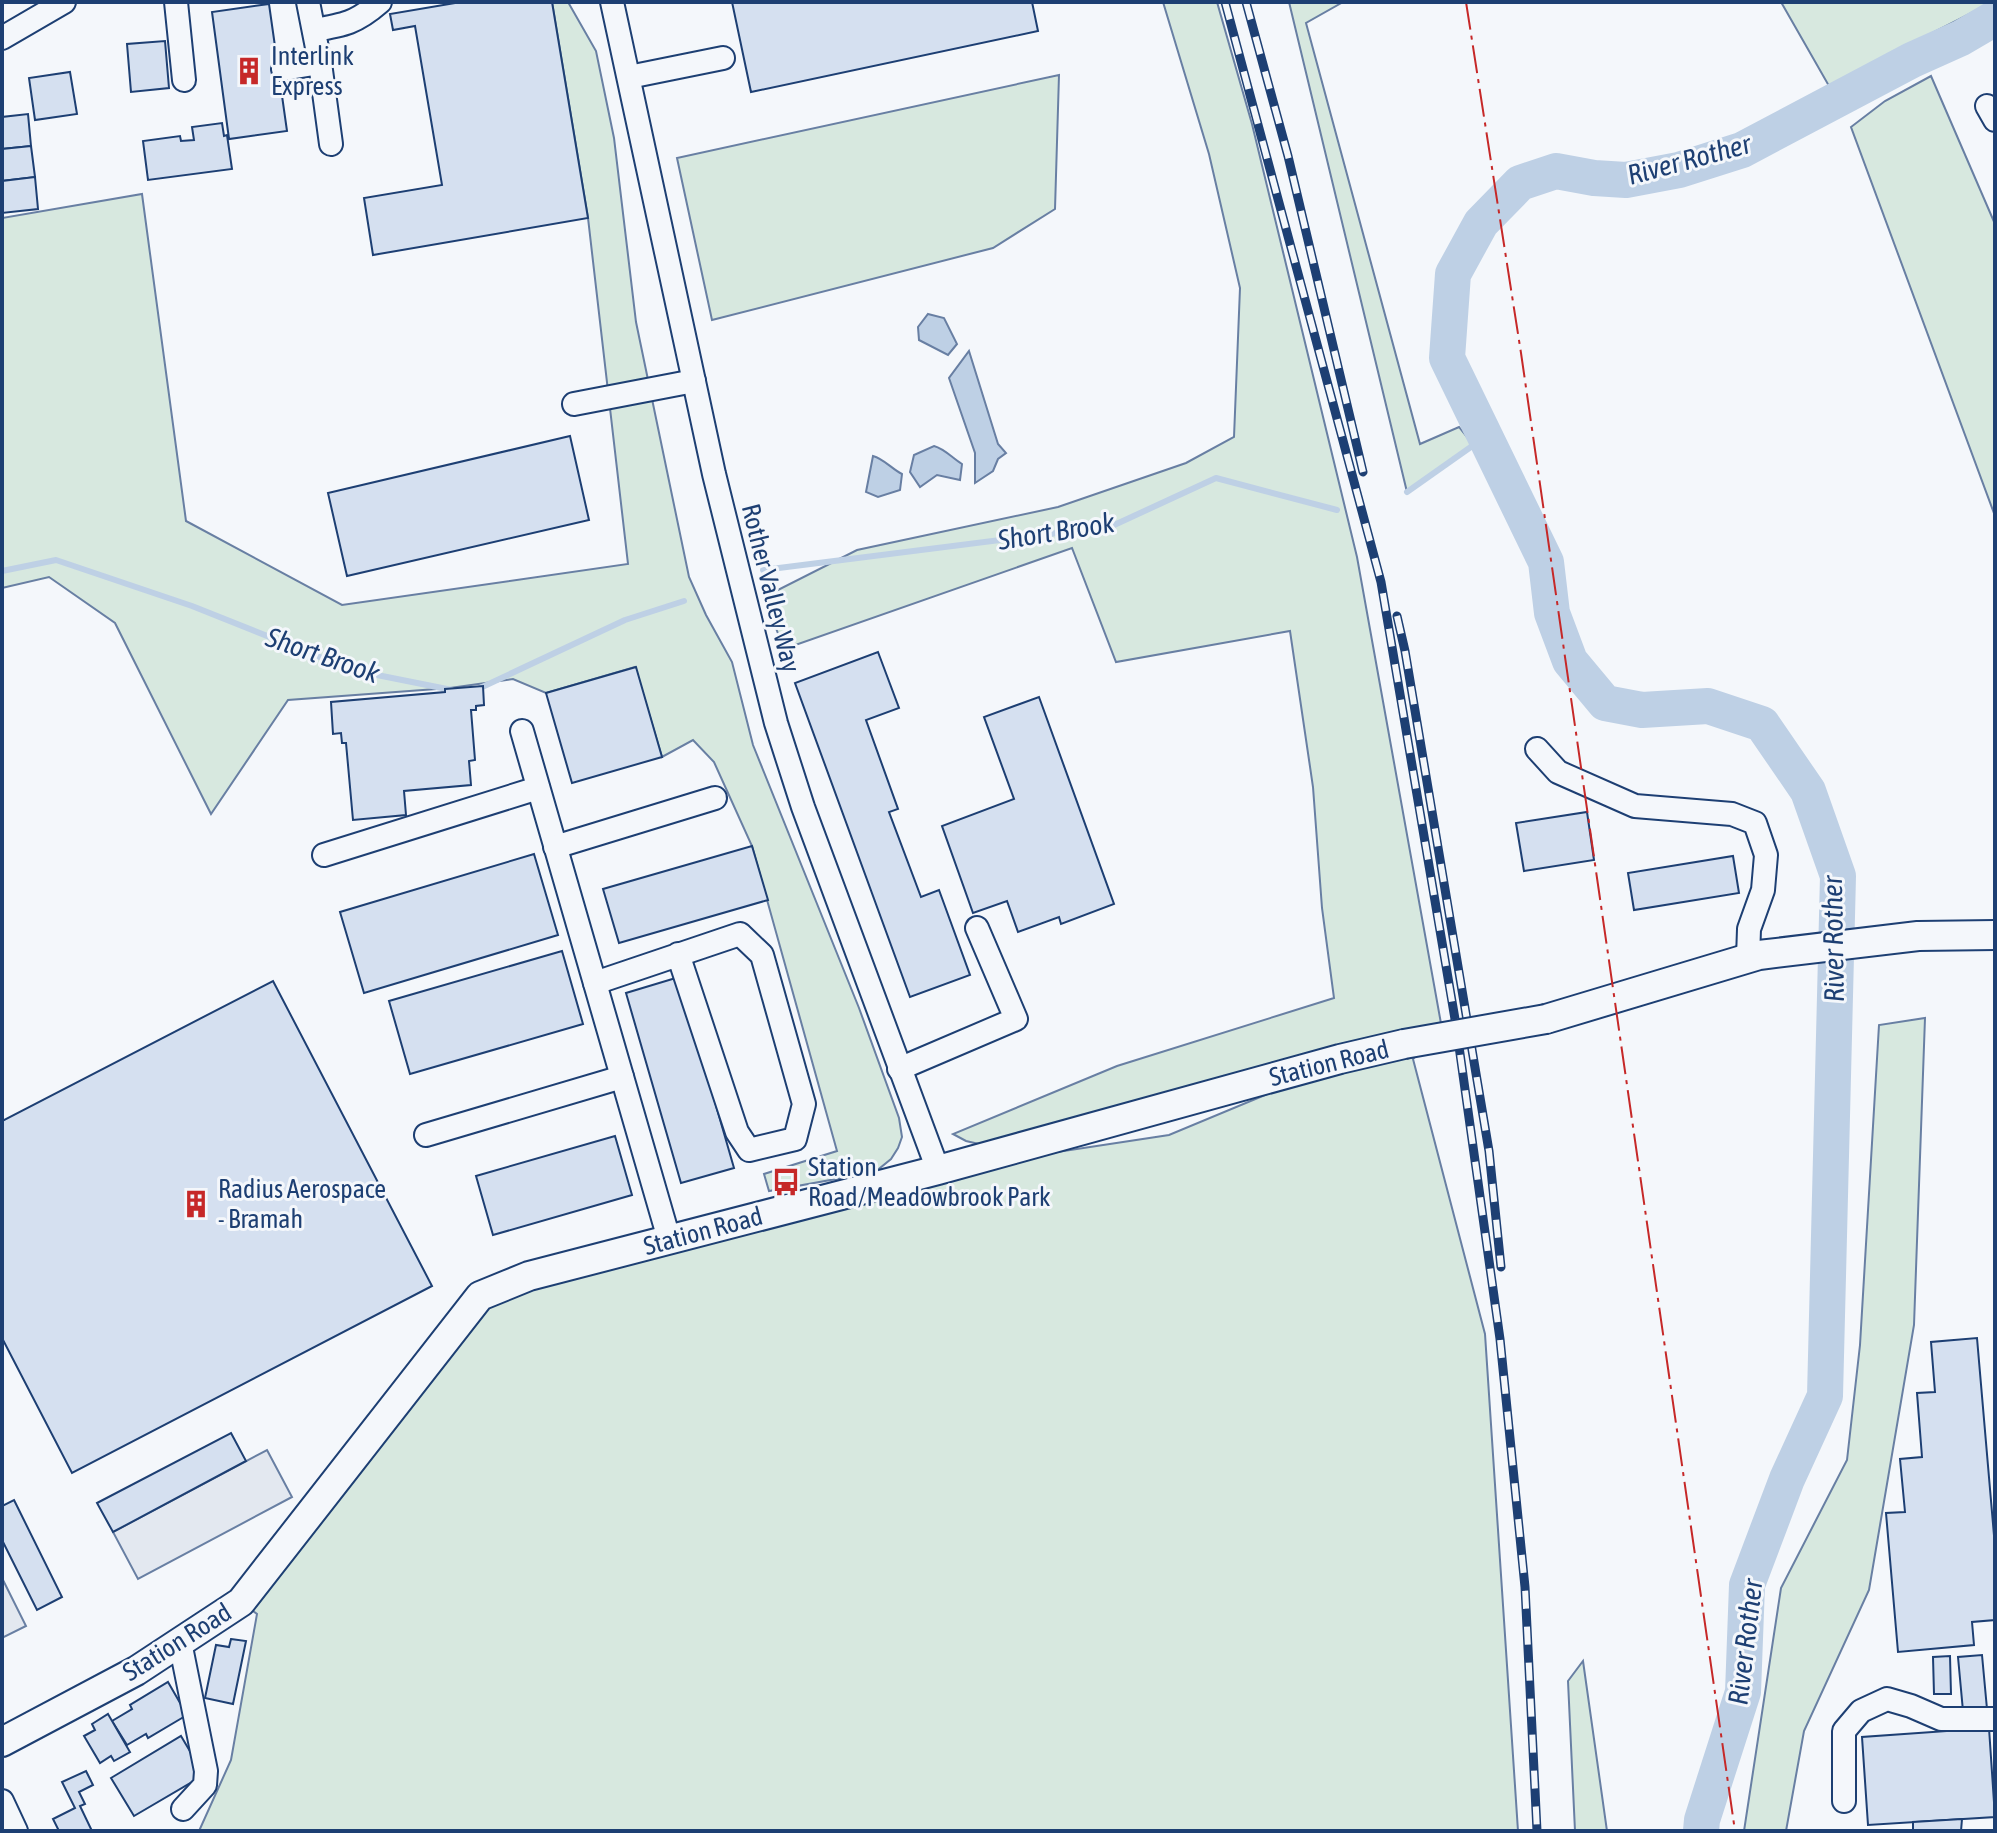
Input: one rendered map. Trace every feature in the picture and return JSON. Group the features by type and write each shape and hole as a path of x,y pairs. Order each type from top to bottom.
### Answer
{"main road":[{"name":"Station Road","path":"2,1742 136,1671 241,1602 480,1296 529,1276 938,1170 1373,1050 1546,1019 1748,958 1918,936 1995,935"}],"street":[{"path":"2,38 64,2"},
{"path":"176,2 184,80"},
{"path":"308,2 331,144"},
{"path":"314,30 349,24 380,2"},
{"name":"Rother Valley Way","path":"612,2 694,381 776,723 803,807 938,1170"},
{"path":"629,77 723,58"},
{"path":"283,69 320,63"},
{"path":"574,404 694,381"},
{"path":"522,731 669,1239"},
{"path":"1537,749 1558,772 1635,806 1732,814 1755,823 1766,855 1763,890 1749,929 1748,958"},
{"path":"324,855 538,788"},
{"path":"555,847 715,798"},
{"path":"899,1069 1016,1019 977,928"},
{"path":"595,983 678,954 740,934 762,955 804,1104 795,1139 749,1150 737,1132 678,954"},
{"path":"426,1135 622,1077"},
{"path":"180,1642 206,1771 205,1785 183,1809"},
{"path":"1844,1801 1844,1731 1861,1711 1887,1699 1941,1719 1995,1719"},
{"path":"2,1801 16,1831"}],"shaded area":[{"path":"552,2 568,2 596,51 614,138 636,322 689,577 732,662 753,745 859,1008 899,1118 902,1137 898,1148 891,1159 875,1172 769,1191 764,1174 837,1151 752,846 714,762 693,740 662,757 635,667 546,693 513,679 450,688 288,700 211,814 115,623 49,577 2,588 2,218 142,194 186,521 342,605 628,564 588,218"},
{"path":"1163,2 1217,2 1252,124 1357,557 1442,1029 1413,1059 1485,1334 1518,1831 199,1831 231,1760 257,1614 241,1602 480,1296 938,1170 1169,1135 1373,1050 979,1144 953,1134 1117,1066 1334,998 1322,908 1313,787 1290,631 1116,662 1072,548 784,649 764,597 857,550 1058,507 1186,463 1234,437 1240,288 1209,154"},
{"path":"1289,2 1343,2 1306,23 1420,444 1459,427 1474,446 1407,492"},
{"path":"1781,2 1993,2 1829,86"},
{"path":"1059,75 1055,209 993,248 712,320 677,158"},
{"path":"1931,76 1995,224 1995,516 1851,127 1885,101"},
{"path":"1925,1018 1914,1325 1869,1590 1804,1731 1786,1831 1744,1831 1781,1588 1847,1460 1860,1345 1879,1025"},
{"path":"267,1450 292,1497 138,1579 113,1532"},
{"path":"2,1578 26,1626 2,1638"},
{"path":"1583,1661 1607,1831 1575,1831 1568,1681"}],"water":[{"path":"928,314 944,318 957,344 948,355 919,340 918,327"},
{"path":"969,351 998,444 1006,453 998,459 993,471 975,483 975,453 949,378"},
{"path":"934,446 962,464 960,480 937,475 920,487 910,472 914,455"},
{"path":"873,456 902,474 900,490 878,497 866,492"}],"building":[{"path":"461,2 552,2 588,218 373,255 364,198 442,185 415,26 393,30 390,14"},
{"path":"732,2 1032,2 1038,31 751,92"},
{"name":"Interlink Express","path":"269,4 287,131 229,139 212,12"},
{"path":"165,41 169,88 131,92 127,44"},
{"path":"70,72 77,114 35,120 29,78"},
{"path":"28,114 31,146 2,149 2,117"},
{"path":"222,123 232,169 148,180 143,141 180,136 181,141 194,140 192,127"},
{"path":"31,146 35,177 2,181 2,149"},
{"path":"35,177 38,209 2,213 2,181"},
{"path":"570,436 589,520 347,576 328,493"},
{"path":"878,652 899,708 866,720 898,809 889,812 921,897 939,890 970,975 910,997 795,683"},
{"path":"636,667 662,757 572,783 546,693"},
{"path":"483,686 484,705 471,710 475,760 469,761 471,785 404,791 406,815 353,820 346,743 342,743 341,733 333,734 331,702"},
{"path":"1039,697 1114,904 1061,924 1059,917 1018,932 1007,901 973,913 942,826 1014,799 984,717"},
{"path":"1587,812 1594,860 1524,871 1516,823"},
{"path":"752,846 768,900 619,943 603,889"},
{"path":"534,854 558,935 364,993 340,912"},
{"path":"1733,856 1739,893 1634,910 1628,873"},
{"path":"562,951 583,1024 410,1074 389,1001"},
{"path":"679,977 734,1168 681,1183 626,993"},
{"name":"Radius Aerospace - Bramah","path":"273,981 432,1286 72,1473 2,1338 2,1121"},
{"path":"615,1136 632,1195 493,1235 476,1176"},
{"path":"1977,1338 1995,1547 1995,1620 1972,1622 1974,1645 1898,1652 1886,1513 1905,1512 1900,1459 1922,1457 1917,1393 1935,1392 1931,1342"},
{"path":"231,1433 246,1461 113,1532 97,1503"},
{"path":"14,1500 62,1597 37,1610 2,1540 2,1506"},
{"path":"231,1639 246,1641 233,1704 205,1698 216,1645 229,1647"},
{"path":"1982,1655 1987,1709 1963,1711 1958,1657"},
{"path":"1950,1656 1951,1694 1934,1694 1933,1657"},
{"path":"168,1682 187,1715 148,1738 146,1734 127,1745 112,1721 132,1709 130,1705"},
{"path":"108,1714 130,1752 114,1761 111,1756 100,1763 84,1736 95,1730 92,1724"},
{"path":"1989,1728 1995,1817 1868,1825 1862,1737"},
{"path":"181,1736 204,1775 134,1816 111,1778"},
{"path":"86,1771 93,1785 79,1792 85,1804 80,1806 92,1831 59,1831 53,1819 75,1808 62,1782"},
{"path":"1962,1819 1961,1831 1913,1831 1913,1822"}],"waterway":[{"name":"River Rother","path":"1701,1831 1743,1692 1747,1585 1787,1479 1825,1396 1838,876 1808,791 1762,724 1708,706 1642,710 1605,703 1570,661 1552,613 1546,562 1447,358 1453,274 1481,223 1520,183 1556,171 1626,180 1679,170 1742,150 1995,18"},
{"name":"Short Brook","path":"1407,492 1485,437"},
{"name":"Short Brook","path":"763,570 1112,526 1216,478 1337,510"},
{"name":"Short Brook","path":"2,571 56,560 192,606 352,670 452,690"},
{"name":"Short Brook","path":"478,689 625,620 684,601"}],"railway":[{"path":"1225,2 1381,582 1456,1025 1500,1339 1525,1587 1537,1831"},
{"path":"1246,2 1288,156 1363,472"},
{"path":"1397,616 1489,1151 1501,1267"}],"power":[{"path":"1466,2 1521,353 1735,1831"}],"place":[{"name":"Interlink Express","path":"249,71"},
{"name":"Station Road/Meadowbrook Park","path":"786,1182"},
{"name":"Radius Aerospace - Bramah","path":"196,1204"}]}
